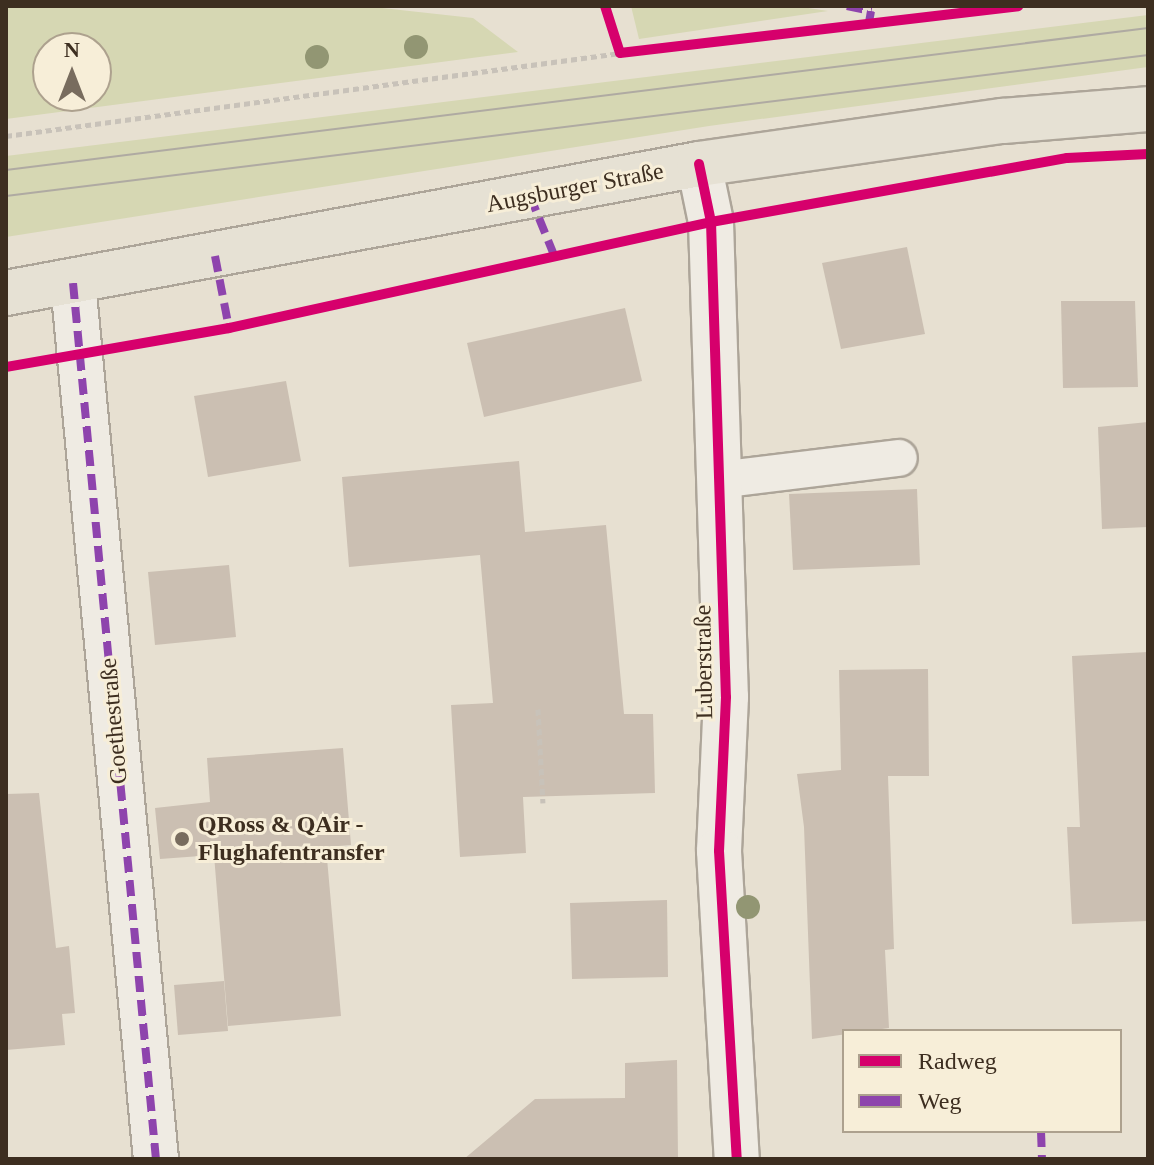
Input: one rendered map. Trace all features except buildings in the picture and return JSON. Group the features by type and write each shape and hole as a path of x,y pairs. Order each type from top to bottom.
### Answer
{"main road":[{"name":"Augsburger Straße","path":"6,293 73,283 699,164 1003,121 1148,109"}],"street":[{"name":"Luberstraße","path":"699,164 711,222 726,697 719,851 737,1159"},
{"name":"Goethestraße","path":"73,283 156,1159"}],"lane":[{"path":"719,480 899,458"}],"path":[{"path":"6,136 620,53"},
{"path":"538,709 543,803"}],"green space":[{"path":"6,6 364,6 473,18 518,52 112,105 112,32 32,32 32,112 59,112 6,119"},
{"path":"631,6 795,6 828,11 639,39"},
{"path":"1148,15 1148,67 709,126 6,237 6,156"}],"tram line":[{"path":"6,170 1148,28"},
{"path":"6,196 1148,55"}],"marked path":[{"path":"847,6 871,11 869,22"},
{"path":"530,196 554,255"},
{"path":"215,256 229,328"},
{"path":"73,283 156,1159"},
{"path":"1041,1133 1042,1159"}],"cycle path":[{"path":"605,6 620,53 1018,6"},
{"path":"6,367 229,328 711,222 1067,158 1148,154"},
{"path":"699,164 711,222 726,697 719,851 737,1159"}],"place":[{"name":"QRoss & QAir - Flughafentransfer","path":"182,839"}]}
